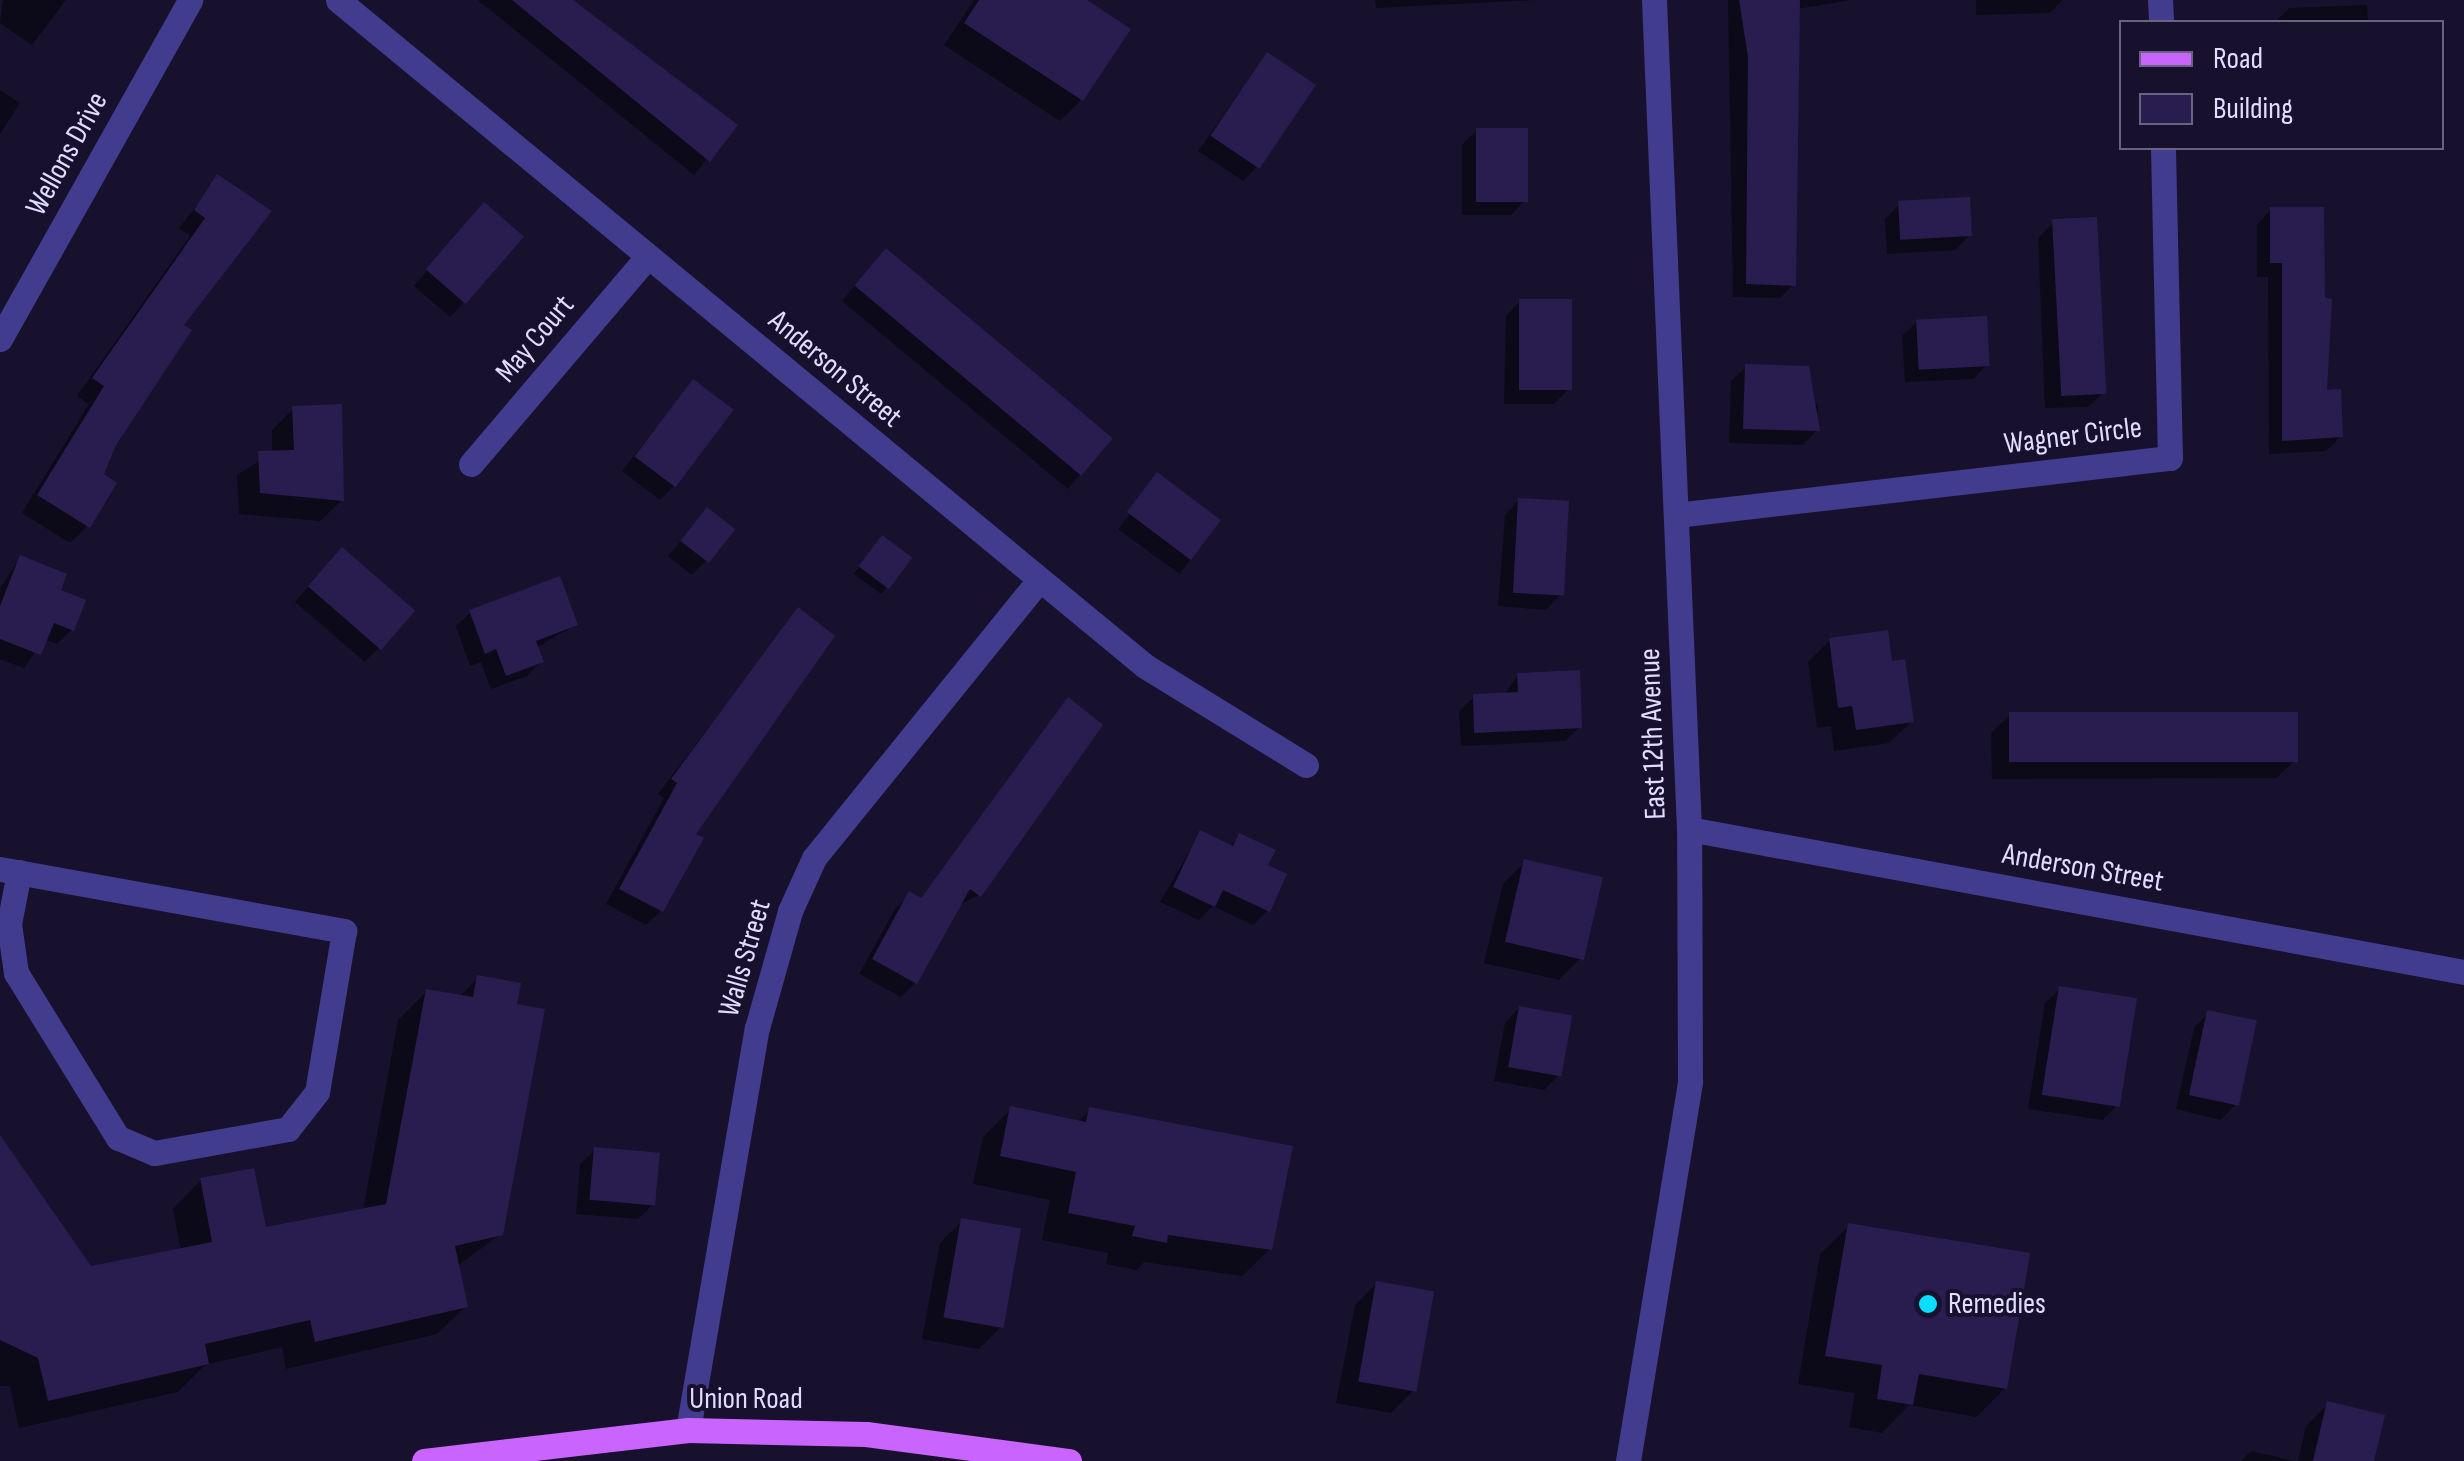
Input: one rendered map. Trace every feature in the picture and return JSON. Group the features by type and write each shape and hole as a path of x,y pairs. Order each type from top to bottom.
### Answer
{"main road":[{"name":"Union Road","path":"424,1461 688,1430 866,1434 1068,1461"}],"street":[{"name":"Wellons Drive","path":"0,340 190,0"},
{"name":"Anderson Street","path":"338,0 1038,580 1207,710 1306,765"},
{"name":"East 12th Avenue","path":"1628,1461 1686,1140 1689,829 1654,0"},
{"name":"Wagner Circle","path":"1676,515 2170,458 2164,150"},
{"name":"May Court","path":"472,464 648,256"},
{"name":"Walls Street","path":"688,1430 758,1028 790,911 814,858 1038,580"},
{"name":"Anderson Street","path":"1689,829 2464,972"},
{"path":"9,870 344,930 316,1092 288,1128 154,1153 118,1138 16,974 9,924 9,870"}],"building":[{"path":"512,0 573,0 738,125 710,162"},
{"path":"979,0 1087,0 1131,29 1083,101 964,23"},
{"path":"1739,0 1800,0 1796,286 1746,284 1748,57"},
{"path":"1267,52 1316,85 1259,169 1211,136"},
{"path":"1476,128 1528,128 1528,202 1476,202"},
{"path":"217,174 272,211 184,325 192,330 116,445 104,474 117,483 90,528 37,495 104,386 92,378 205,218 194,210"},
{"path":"1970,197 1972,236 1900,240 1898,201"},
{"path":"484,202 524,237 466,304 426,269"},
{"path":"2270,207 2324,207 2325,298 2332,299 2327,390 2341,389 2343,437 2282,441 2282,263 2270,263"},
{"path":"2097,217 2106,394 2061,396 2052,219"},
{"path":"886,248 1113,438 1081,476 855,286"},
{"path":"1519,299 1572,299 1572,390 1519,390"},
{"path":"1987,316 1990,366 1919,370 1916,320"},
{"path":"1745,364 1809,366 1820,431 1743,429"},
{"path":"693,379 734,410 675,487 635,456"},
{"path":"342,404 344,501 260,493 258,451 294,450 292,406"},
{"path":"1157,472 1221,520 1191,560 1127,512"},
{"path":"1518,498 1569,501 1564,596 1513,593"},
{"path":"707,507 735,529 709,563 681,541"},
{"path":"882,535 912,558 889,589 859,566"},
{"path":"342,547 415,611 381,650 308,586"},
{"path":"20,555 67,574 61,590 86,600 74,631 54,623 41,655 0,639 0,606"},
{"path":"560,576 578,625 536,641 544,662 506,676 496,649 485,654 469,610"},
{"path":"798,607 835,636 696,834 704,838 663,912 619,889 677,783 671,779"},
{"path":"1888,630 1892,661 1905,659 1914,722 1856,730 1852,706 1838,708 1829,638"},
{"path":"1580,670 1582,728 1474,733 1473,694 1518,692 1517,673"},
{"path":"1068,697 1103,725 981,897 970,889 917,984 872,959 909,891 921,898"},
{"path":"2009,712 2298,712 2298,762 2009,762"},
{"path":"1200,830 1233,846 1239,833 1276,850 1268,865 1287,874 1270,912 1223,890 1215,907 1173,887"},
{"path":"1524,859 1603,877 1584,960 1505,942"},
{"path":"477,975 521,983 517,1004 545,1009 503,1235 455,1246 468,1307 315,1342 310,1320 205,1344 209,1364 48,1401 38,1358 0,1340 0,1135 91,1266 212,1242 200,1178 254,1168 266,1227 386,1204 426,989 473,997"},
{"path":"2059,986 2137,998 2120,1107 2042,1095"},
{"path":"1519,1006 1572,1015 1561,1076 1508,1067"},
{"path":"2207,1010 2257,1021 2239,1106 2189,1095"},
{"path":"1010,1106 1086,1122 1089,1107 1293,1146 1272,1250 1168,1235 1167,1243 1132,1236 1135,1226 1068,1213 1076,1172 1000,1156"},
{"path":"594,1147 660,1153 655,1206 589,1200"},
{"path":"961,1218 1021,1229 1004,1328 943,1317"},
{"name":"Remedies","path":"1848,1223 2030,1253 2007,1389 1919,1374 1913,1405 1877,1399 1882,1365 1825,1356"},
{"path":"1376,1281 1434,1291 1416,1392 1358,1381"},
{"path":"2327,1401 2385,1415 2374,1461 2313,1461"}],"place":[{"name":"Remedies","path":"1928,1304"}]}
